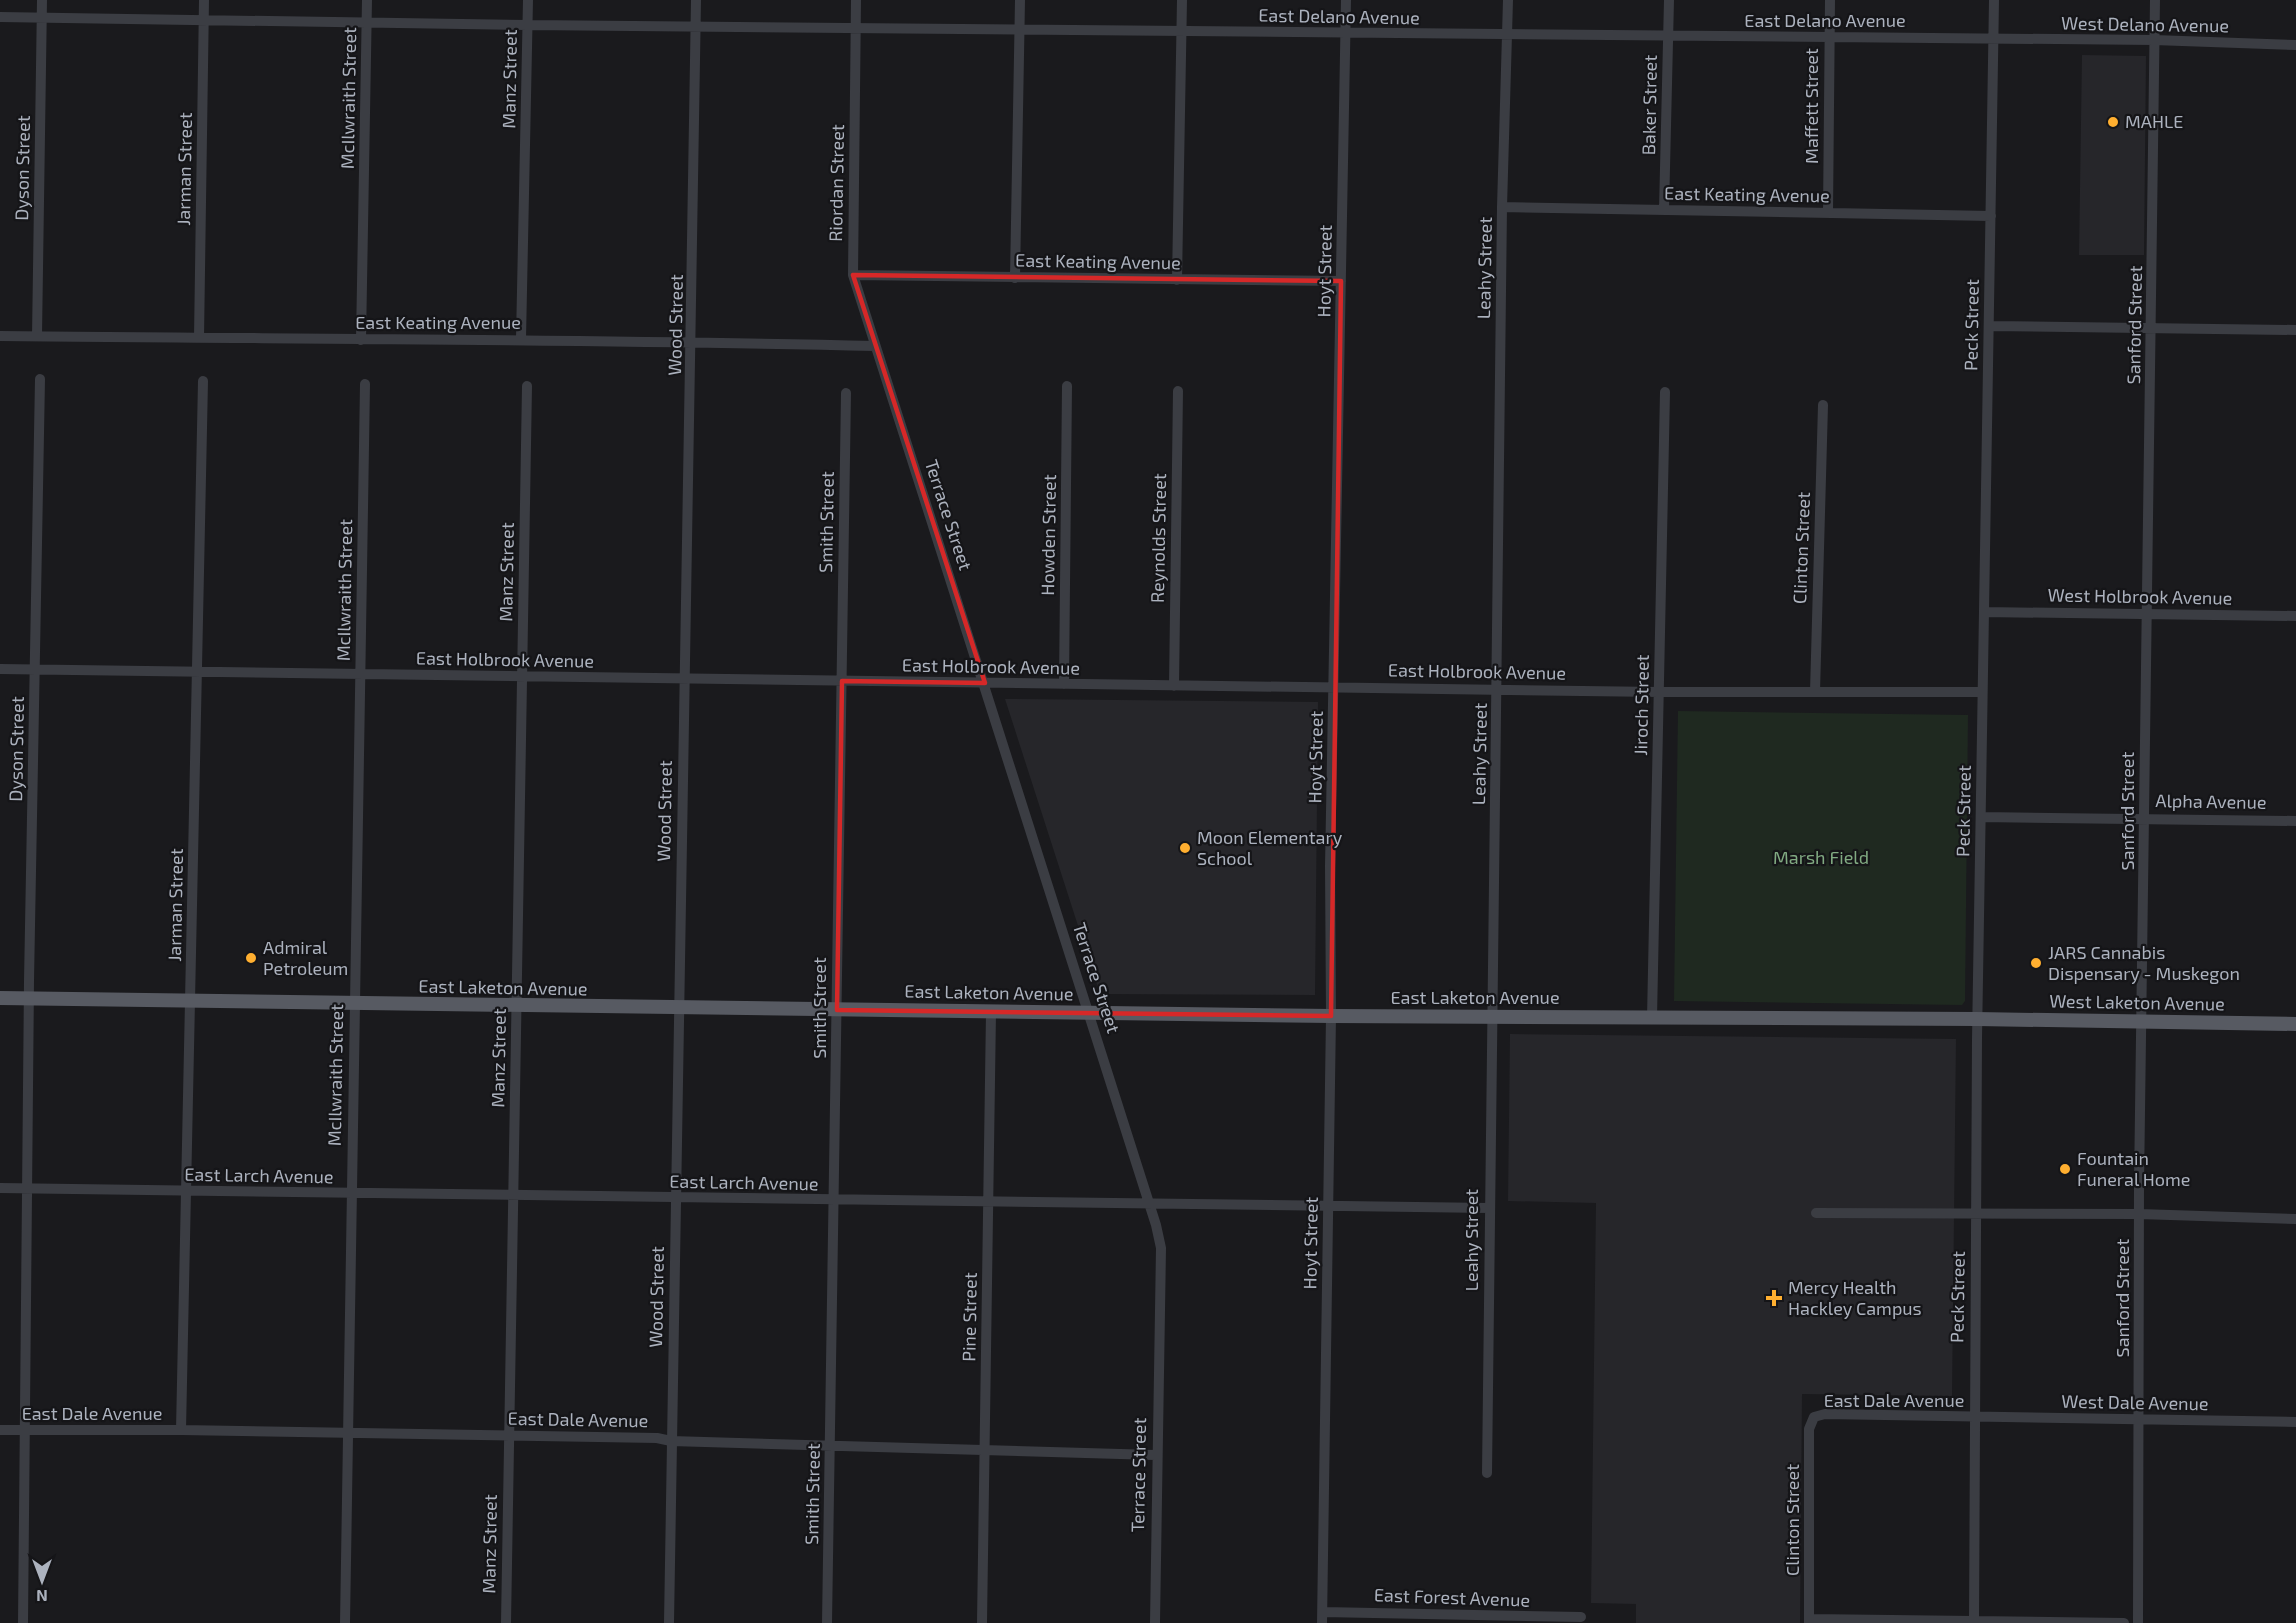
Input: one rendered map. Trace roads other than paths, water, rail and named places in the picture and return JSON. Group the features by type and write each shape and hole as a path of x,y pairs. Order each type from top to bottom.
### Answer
{"main road":[{"name":"East Laketon Avenue","path":"0,998 1331,1016 1977,1019"},
{"name":"West Laketon Avenue","path":"1977,1019 2296,1024"}],"street":[{"name":"Dyson Street","path":"37,336 42,0"},
{"name":"Jarman Street","path":"199,338 204,0"},
{"name":"McIlwraith Street","path":"361,340 366,0"},
{"name":"Manz Street","path":"521,339 528,0"},
{"name":"Wood Street","path":"669,1623 696,0"},
{"name":"Riordan Street","path":"856,0 853,275 881,362"},
{"path":"1015,278 1020,0"},
{"path":"1177,280 1182,0"},
{"name":"Hoyt Street","path":"1322,1618 1331,1016 1330,866 1346,0"},
{"name":"Leahy Street","path":"1486,1473 1502,207 1508,0"},
{"name":"Baker Street","path":"1664,210 1669,0"},
{"name":"Maffett Street","path":"1828,213 1830,0"},
{"name":"Peck Street","path":"1974,1622 1973,1417 1977,1019 1994,0"},
{"name":"Sanford Street","path":"2138,1623 2141,1022 2155,0"},
{"name":"East Delano Avenue","path":"0,17 695,27 1993,39"},
{"name":"West Delano Avenue","path":"1993,39 2154,40 2296,45"},
{"name":"East Keating Avenue","path":"1502,207 1991,216"},
{"name":"East Keating Avenue","path":"853,275 1341,281"},
{"path":"1989,326 2296,330"},
{"name":"East Keating Avenue","path":"0,336 284,337 361,340 521,339 875,346"},
{"name":"Terrace Street","path":"881,362 1151,1204 1161,1248 1155,1455 1155,1623"},
{"name":"Dyson Street","path":"23,1623 29,999 40,380"},
{"name":"Jarman Street","path":"181,1430 188,1192 203,381"},
{"name":"McIlwraith Street","path":"345,1623 365,384"},
{"name":"Manz Street","path":"506,1623 527,386"},
{"name":"Howden Street","path":"1064,684 1067,386"},
{"name":"Reynolds Street","path":"1174,686 1178,391"},
{"name":"Smith Street","path":"827,1623 846,393"},
{"name":"Jiroch Street","path":"1652,1018 1665,393"},
{"name":"Clinton Street","path":"1815,692 1823,405"},
{"name":"West Holbrook Avenue","path":"1984,612 2296,616"},
{"name":"East Holbrook Avenue","path":"0,669 1659,692 1982,692"},
{"name":"Alpha Avenue","path":"1981,817 2144,817 2296,821"},
{"name":"Pine Street","path":"982,1623 991,1012"},
{"name":"East Larch Avenue","path":"0,1188 1488,1208"},
{"path":"1816,1212 2139,1214 2296,1219"},
{"name":"East Dale Avenue","path":"1814,1417 1825,1414 1973,1417"},
{"name":"Clinton Street","path":"1809,1621 1809,1430 1814,1417"},
{"name":"West Dale Avenue","path":"1973,1417 2296,1422"},
{"name":"East Dale Avenue","path":"0,1431 181,1430 657,1438 671,1441 1155,1455"},
{"name":"East Forest Avenue","path":"1322,1618 1485,1620 1581,1617"},
{"path":"1809,1621 2124,1623"}],"place":[{"name":"MAHLE","path":"2113,122"},
{"name":"Moon Elementary School","path":"1185,848"},
{"name":"Admiral Petroleum","path":"251,958"},
{"name":"JARS Cannabis Dispensary - Muskegon","path":"2036,963"},
{"name":"Fountain Funeral Home","path":"2065,1169"},
{"name":"Mercy Health Hackley Campus","path":"1774,1298"}],"park label":[{"name":"Marsh Field","path":"1821,858"}]}
